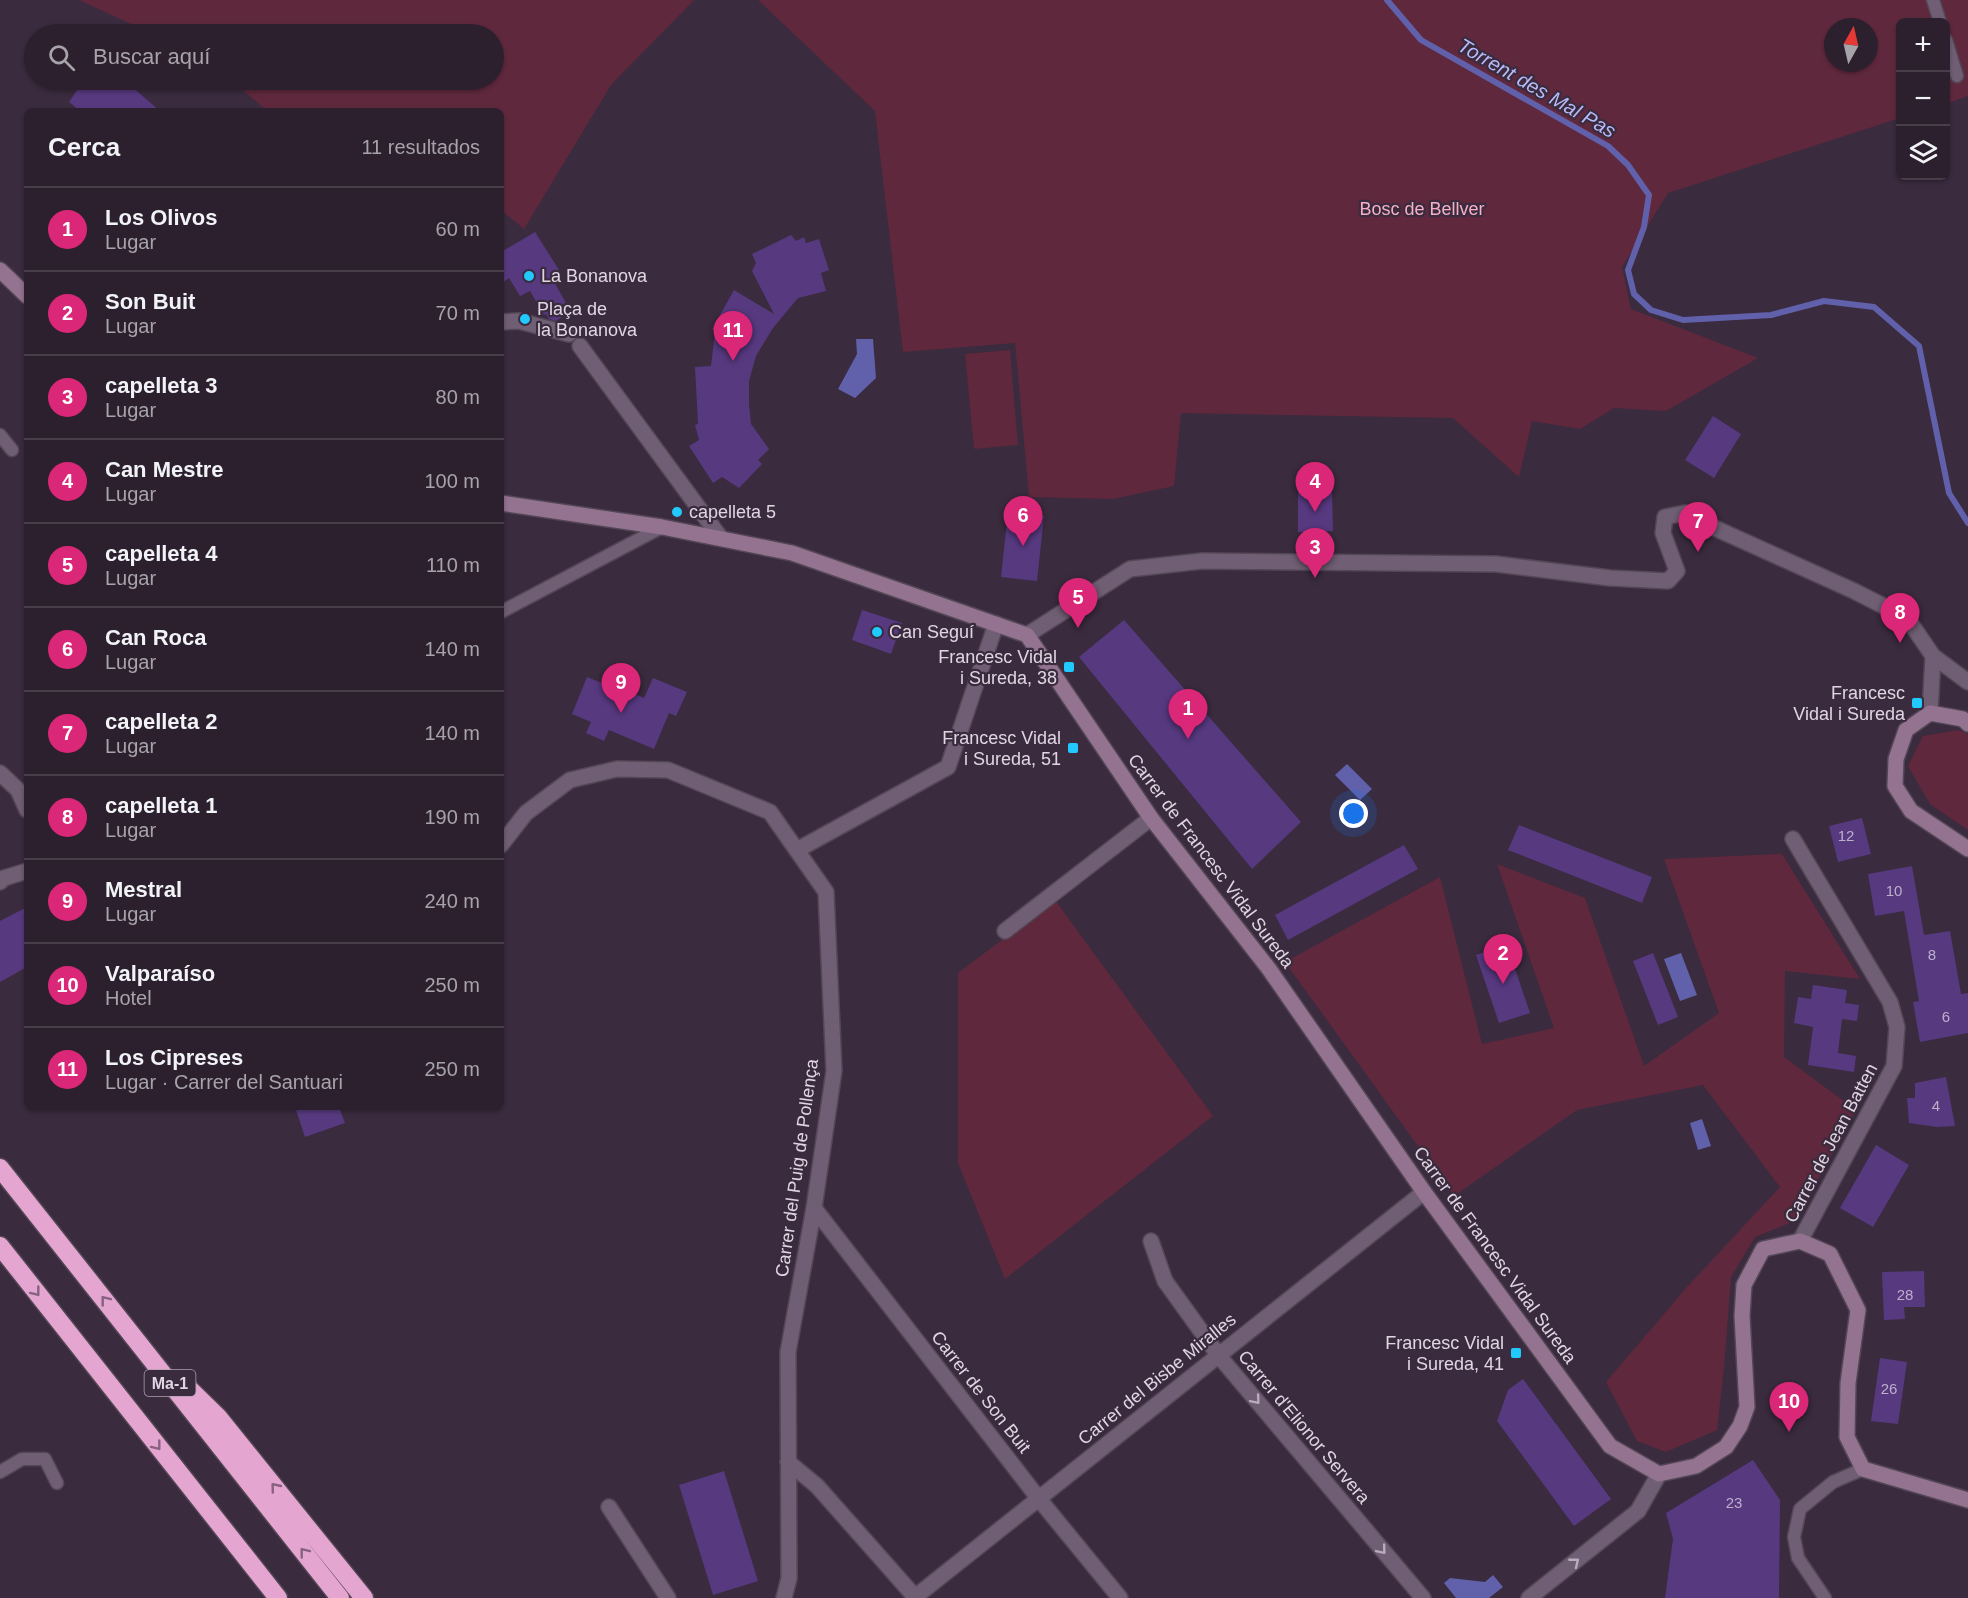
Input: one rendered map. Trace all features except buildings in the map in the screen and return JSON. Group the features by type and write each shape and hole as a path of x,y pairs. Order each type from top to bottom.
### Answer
{"highway":[{"name":"Ma-1","path":"0,1168 340,1598"},
{"name":"Ma-1","path":"0,1246 278,1598"},
{"path":"126,1328 218,1417 364,1598"}],"street":[{"path":"0,270 24,293"},
{"path":"504,322 519,321 569,334"},
{"path":"580,346 720,537"},
{"path":"504,503 662,527 792,553 1027,635 1130,569 1202,561 1496,564 1610,578 1668,581 1677,571 1663,533 1665,517 1685,513 1907,618 1933,656 1968,682"},
{"path":"796,850 948,767 996,624"},
{"name":"Carrer de Francesc Vidal Sureda","path":"1027,635 1151,818 1269,969 1424,1192 1611,1446 1659,1474"},
{"path":"1930,713 1933,656"},
{"path":"1968,724 1963,718 1930,713 1906,730 1896,759 1895,786 1911,811 1968,849"},
{"name":"Carrer del Puig de Pollença","path":"504,841 526,813 570,780 618,770 668,770 770,812 826,892 834,1071 814,1208 788,1352 789,1578 784,1598"},
{"path":"0,773 18,790 24,803"},
{"path":"1005,932 1151,818"},
{"name":"Carrer de Jean Batten","path":"1793,839 1890,1002 1897,1027 1894,1066 1800,1241"},
{"path":"0,882 4,878 24,872"},
{"name":"Carrer del Bisbe Miralles","path":"915,1598 1424,1192"},
{"name":"Carrer de Son Buit","path":"814,1208 1039,1499 1120,1598"},
{"name":"Carrer d'Elionor Servera","path":"1151,1241 1165,1281 1219,1356 1423,1598"},
{"path":"1529,1598 1638,1511 1659,1474 1696,1466 1726,1447 1740,1426 1747,1407 1742,1316 1744,1285 1763,1249 1800,1241 1830,1254 1858,1310 1848,1383 1847,1437 1863,1469 1968,1500"},
{"path":"788,1462 817,1486 915,1598"},
{"path":"609,1507 668,1598"}],"lane":[{"path":"1932,0 1939,18"},
{"path":"1950,53 1957,76"},
{"path":"0,435 12,450"},
{"path":"504,610 662,527"},
{"path":"0,1472 22,1459 45,1459 57,1483"},
{"path":"1825,1598 1798,1558 1794,1537 1800,1509 1833,1482 1863,1469"}],"green space":[{"path":"79,0 694,0 611,85 524,229 504,212 504,108 264,108 243,90 504,90 504,24 131,24"},
{"name":"Bosc de Bellver","path":"758,0 1968,0 1968,96 1950,103 1950,18 1896,18 1896,119 1668,193 1622,267 1631,309 1758,358 1666,411 1614,408 1580,429 1532,421 1519,477 1453,418 1181,413 1174,486 1113,499 1029,497 1015,343 903,352 875,111"},
{"path":"1010,350 1018,445 974,449 965,354"},
{"path":"1958,730 1968,734 1968,830 1930,804 1908,766 1923,736"},
{"path":"1782,854 1860,979 1785,971 1784,1057 1856,1110 1795,1221 1755,1237 1731,1277 1717,1430 1666,1452 1637,1441 1606,1382 1687,1287 1780,1187 1703,1085 1577,1110 1454,1196 1285,962 1440,877 1482,1044 1554,1028 1497,864 1585,898 1644,1066 1719,1013 1664,859"},
{"path":"1055,900 1213,1116 1005,1279 958,1163 958,973"}],"shaded area":[{"path":"856,339 873,339 876,378 855,398 838,389 857,354"},
{"path":"1347,764 1372,789 1360,800 1335,775"},
{"path":"1681,953 1697,995 1680,1001 1664,959"},
{"path":"1702,1119 1711,1146 1698,1150 1690,1123"},
{"path":"1493,1575 1503,1587 1489,1598 1456,1598 1444,1583 1450,1578 1485,1582"}],"waterway":[{"name":"Torrent des Mal Pas","path":"1387,0 1421,40 1608,146 1628,165 1649,195 1644,227 1628,270 1634,294 1651,310 1683,320 1771,315 1824,301 1874,307 1919,346 1949,493 1968,523"}],"place":[{"name":"La Bonanova","path":"529,276"},
{"name":"Plaça de la Bonanova","path":"525,319"},
{"name":"Los Cipreses","path":"733,361"},
{"name":"capelleta 5","path":"677,512"},
{"name":"Can Mestre","path":"1315,512"},
{"name":"Can Roca","path":"1023,546"},
{"name":"capelleta 2","path":"1698,552"},
{"name":"capelleta 3","path":"1315,578"},
{"name":"capelleta 4","path":"1078,628"},
{"name":"Can Seguí","path":"877,632"},
{"name":"capelleta 1","path":"1900,643"},
{"name":"Francesc Vidal i Sureda, 38","path":"1069,667"},
{"name":"Francesc Vidal i Sureda","path":"1917,703"},
{"name":"Mestral","path":"621,713"},
{"name":"Los Olivos","path":"1188,739"},
{"name":"Francesc Vidal i Sureda, 51","path":"1073,748"},
{"name":"Son Buit","path":"1503,984"},
{"name":"Francesc Vidal i Sureda, 41","path":"1516,1353"},
{"name":"Valparaíso","path":"1789,1432"}]}
